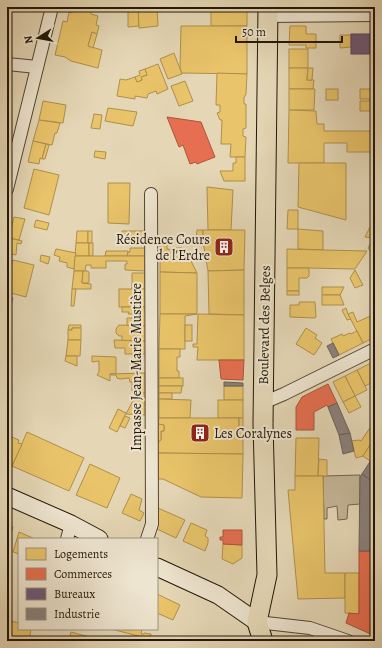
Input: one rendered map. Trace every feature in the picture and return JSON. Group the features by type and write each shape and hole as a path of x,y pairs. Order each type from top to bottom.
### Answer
{"main road":[{"name":"Boulevard des Belges","path":"262,641 257,622 267,574 263,403 268,11"}],"street":[{"path":"7,189 52,7"},
{"path":"268,11 375,15"},
{"path":"7,64 37,67"},
{"name":"Impasse Jean-Marie Mustière","path":"147,538 152,524 151,194"},
{"path":"263,403 375,349"},
{"path":"7,496 69,532 96,538"},
{"path":"158,567 224,598 257,622 304,628 348,641"}],"shaded area":[{"path":"360,475 360,504 348,505 347,519 338,520 337,506 327,508 327,519 324,519 323,476"}],"building: Logements":[{"path":"67,7 91,7 91,14 98,16 96,25 99,26 97,34 92,32 88,46 102,50 98,68 55,55 63,21 67,22 69,12 72,13 73,11 66,9"},
{"path":"128,7 138,7 139,26 128,27"},
{"path":"138,7 157,7 158,26 139,28"},
{"path":"211,7 247,7 247,26 211,26"},
{"path":"181,26 247,26 247,74 182,73 180,69"},
{"path":"290,26 306,26 306,34 316,34 316,48 306,48 306,45 289,45"},
{"path":"92,32 97,34 93,48 88,46"},
{"path":"340,35 351,35 351,47 340,48"},
{"path":"289,49 308,49 308,68 289,68"},
{"path":"174,53 182,74 168,79 160,59"},
{"path":"158,64 168,89 157,94 156,91 148,94 147,98 135,96 135,99 117,96 120,79 126,80 135,77 137,82 142,80 141,77 147,75 145,69"},
{"path":"289,68 308,68 307,80 314,80 313,89 289,89"},
{"path":"308,68 313,68 312,80 307,80"},
{"path":"145,69 147,75 141,77 142,80 137,82 135,77 140,75 139,71"},
{"path":"217,73 247,74 246,94 244,98 244,104 246,104 246,128 243,129 243,136 246,137 245,157 230,157 231,144 221,144 222,120 220,120 217,113 220,112 220,105 216,105"},
{"path":"185,81 193,101 179,106 171,86"},
{"path":"289,89 315,89 314,110 289,110"},
{"path":"326,89 338,89 338,100 326,100"},
{"path":"360,89 375,89 375,111 360,111 360,101 370,101 370,99 360,99"},
{"path":"43,101 66,105 63,123 39,120"},
{"path":"108,108 137,112 133,126 105,121"},
{"path":"289,110 316,111 317,124 324,124 324,131 375,131 375,152 347,152 347,143 324,143 324,163 288,163"},
{"path":"94,114 102,115 100,129 91,128"},
{"path":"39,120 60,123 57,133 55,133 52,145 33,141"},
{"path":"33,141 46,144 39,164 28,162"},
{"path":"46,144 49,145 45,159 42,159"},
{"path":"95,151 106,152 105,159 94,157"},
{"path":"236,157 245,157 245,181 224,181 220,171 233,171 233,163 236,163"},
{"path":"299,163 346,163 346,220 298,207"},
{"path":"34,169 59,175 49,215 24,208"},
{"path":"108,183 130,183 129,224 108,223"},
{"path":"207,187 233,190 231,230 208,230"},
{"path":"288,210 298,210 298,229 287,229"},
{"path":"14,217 25,219 19,240 9,238"},
{"path":"36,220 49,223 47,230 34,227"},
{"path":"370,227 375,228 374,238 365,237"},
{"path":"298,229 323,231 323,250 298,249"},
{"path":"197,230 203,230 203,242 196,242"},
{"name":"Résidence Cours de l'Erdre","path":"203,230 245,230 244,270 208,271 203,242"},
{"path":"77,231 88,231 88,243 76,243"},
{"path":"88,231 92,231 92,243 88,243"},
{"path":"122,231 147,231 147,243 119,243 119,238 122,238"},
{"path":"9,238 22,241 21,244 17,243 16,255 7,253"},
{"path":"373,239 375,241 375,249 372,254 368,248"},
{"path":"76,243 89,243 89,256 75,256"},
{"path":"89,243 93,243 93,256 89,256"},
{"path":"160,244 167,244 167,249 175,250 175,248 182,248 181,259 160,259"},
{"path":"130,248 147,248 147,256 127,256 128,252 130,252"},
{"path":"56,249 76,253 74,269 67,267 67,263 59,261 60,257 54,255"},
{"path":"287,249 367,251 355,269 287,268"},
{"path":"106,251 128,251 127,256 105,256"},
{"path":"41,255 50,257 48,264 40,261"},
{"path":"75,256 147,256 146,271 125,270 125,264 127,264 127,261 106,261 106,268 91,268 91,265 86,265 85,271 74,271"},
{"path":"160,259 190,259 197,273 160,272"},
{"path":"13,260 34,265 26,297 7,292 7,282"},
{"path":"287,268 309,268 309,276 307,278 299,278 299,291 287,291"},
{"path":"244,270 244,315 209,314 208,271"},
{"path":"355,270 363,285 355,288 350,278"},
{"path":"74,271 83,271 82,283 91,284 91,289 72,289"},
{"path":"83,271 88,271 89,273 89,282 87,283 82,283"},
{"path":"160,272 197,273 197,314 160,314"},
{"path":"132,273 146,273 146,289 132,289"},
{"path":"322,287 344,287 340,295 322,295"},
{"path":"72,289 76,289 74,306 71,306"},
{"path":"119,289 146,289 146,307 119,307"},
{"path":"287,291 299,291 299,295 287,295"},
{"path":"322,295 340,295 344,305 322,305"},
{"path":"7,297 13,298 9,314 7,313"},
{"path":"299,302 315,302 316,317 290,317 290,305 299,305"},
{"path":"122,307 146,307 146,326 127,326 127,318 136,318 136,314 122,312"},
{"path":"346,308 351,319 347,320 342,310"},
{"path":"353,312 357,322 375,314 375,337 363,343 348,314"},
{"path":"160,314 197,314 185,316 185,349 159,349"},
{"path":"198,314 244,315 244,360 197,360 198,347 193,347 193,344 197,344"},
{"path":"69,325 81,325 81,328 72,328 72,330 68,330"},
{"path":"119,325 146,326 146,341 122,341 122,336 119,336 116,333 116,329"},
{"path":"185,325 192,325 192,341 185,341"},
{"path":"72,328 81,328 81,340 68,340 68,330 72,330"},
{"path":"306,328 317,335 315,338 322,343 314,355 296,344"},
{"path":"357,331 363,343 339,355 331,339 342,334 343,336"},
{"path":"68,340 81,340 80,356 66,356"},
{"path":"114,340 146,341 146,354 125,354 125,348 115,348"},
{"path":"159,349 180,349 180,357 177,357 177,371 179,371 179,378 159,378"},
{"path":"66,356 77,356 77,366 65,361"},
{"path":"92,356 116,357 116,374 110,374 110,381 97,375 99,372 99,361 92,362"},
{"path":"375,361 375,381 365,386 357,370"},
{"path":"357,370 367,390 355,396 345,376"},
{"path":"145,373 145,393 136,393 132,391 132,382 130,382 129,378 120,379 117,378 116,375 110,374"},
{"path":"345,376 355,396 343,402 333,382"},
{"path":"159,378 183,378 183,386 159,386"},
{"path":"159,386 182,386 181,393 159,393"},
{"path":"224,386 243,386 243,400 224,400"},
{"path":"137,393 145,393 145,415 126,414"},
{"path":"159,393 172,393 172,399 159,399"},
{"path":"355,396 361,407 349,413 343,402"},
{"path":"159,399 191,400 190,418 159,418"},
{"path":"218,400 243,400 243,418 218,418"},
{"path":"118,409 126,413 117,432 109,428"},
{"path":"125,416 130,418 125,428 120,426"},
{"name":"Les Coralynes","path":"159,418 239,418 239,436 243,440 243,454 158,453 158,442 161,440 161,431 164,431 164,425 158,424"},
{"path":"239,418 243,418 243,440 239,436"},
{"path":"158,424 164,425 164,431 161,431 161,440 158,442"},
{"path":"372,425 375,428 375,438 363,456 356,458 351,441 361,441"},
{"path":"27,432 84,458 69,491 12,466"},
{"path":"7,435 19,440 18,443 22,444 12,466 7,463"},
{"path":"296,438 319,438 318,476 295,476"},
{"path":"372,442 375,444 375,454 370,461 363,456"},
{"path":"158,453 243,454 242,498 201,497 163,479 158,479"},
{"path":"319,459 327,460 327,476 318,476"},
{"path":"90,464 120,478 107,508 76,495"},
{"path":"295,476 323,476 325,573 345,573 345,598 298,599 288,490 295,490"},
{"path":"131,494 142,499 139,510 144,513 140,521 122,513"},
{"path":"158,508 185,520 176,538 157,529"},
{"path":"191,523 207,530 205,536 208,538 208,543 205,551 183,541"},
{"path":"7,524 13,527 7,548"},
{"path":"19,532 33,538 18,538 18,554 13,552"},
{"path":"223,544 242,545 242,558 233,564 222,559"},
{"path":"345,573 359,573 359,614 345,613"},
{"path":"158,594 180,605 173,620 158,613"},
{"path":"7,620 18,623 18,630 31,630 29,641 7,640"},
{"path":"115,630 142,630 141,634 151,634 150,639"},
{"path":"71,632 93,638 92,641 69,641"}],"building: Commerces":[{"path":"167,117 201,122 215,157 197,164 196,162 190,164 183,145 179,147"},
{"path":"219,360 244,360 243,380 221,379"},
{"path":"328,384 337,403 328,407 327,405 314,412 314,430 296,430 296,407 302,397"},
{"path":"223,530 242,530 242,545 223,544 223,540 220,540 220,537 223,537"},
{"path":"359,551 371,551 371,564 375,564 375,636 346,623 349,613 359,614"}],"building: Bureaux":[{"path":"351,34 375,34 375,54 351,54"}],"building: Industrie":[{"path":"333,343 339,355 333,358 327,346"},
{"path":"224,382 243,383 243,386 224,386"},
{"path":"337,403 350,433 339,435 328,407"},
{"path":"350,433 354,451 343,454 339,435"},
{"path":"375,454 375,477 372,481 362,474"},
{"path":"362,474 372,481 371,551 359,551 360,477"}],"place":[{"name":"Résidence Cours de l'Erdre","path":"224,247"},
{"name":"Les Coralynes","path":"200,433"}]}
